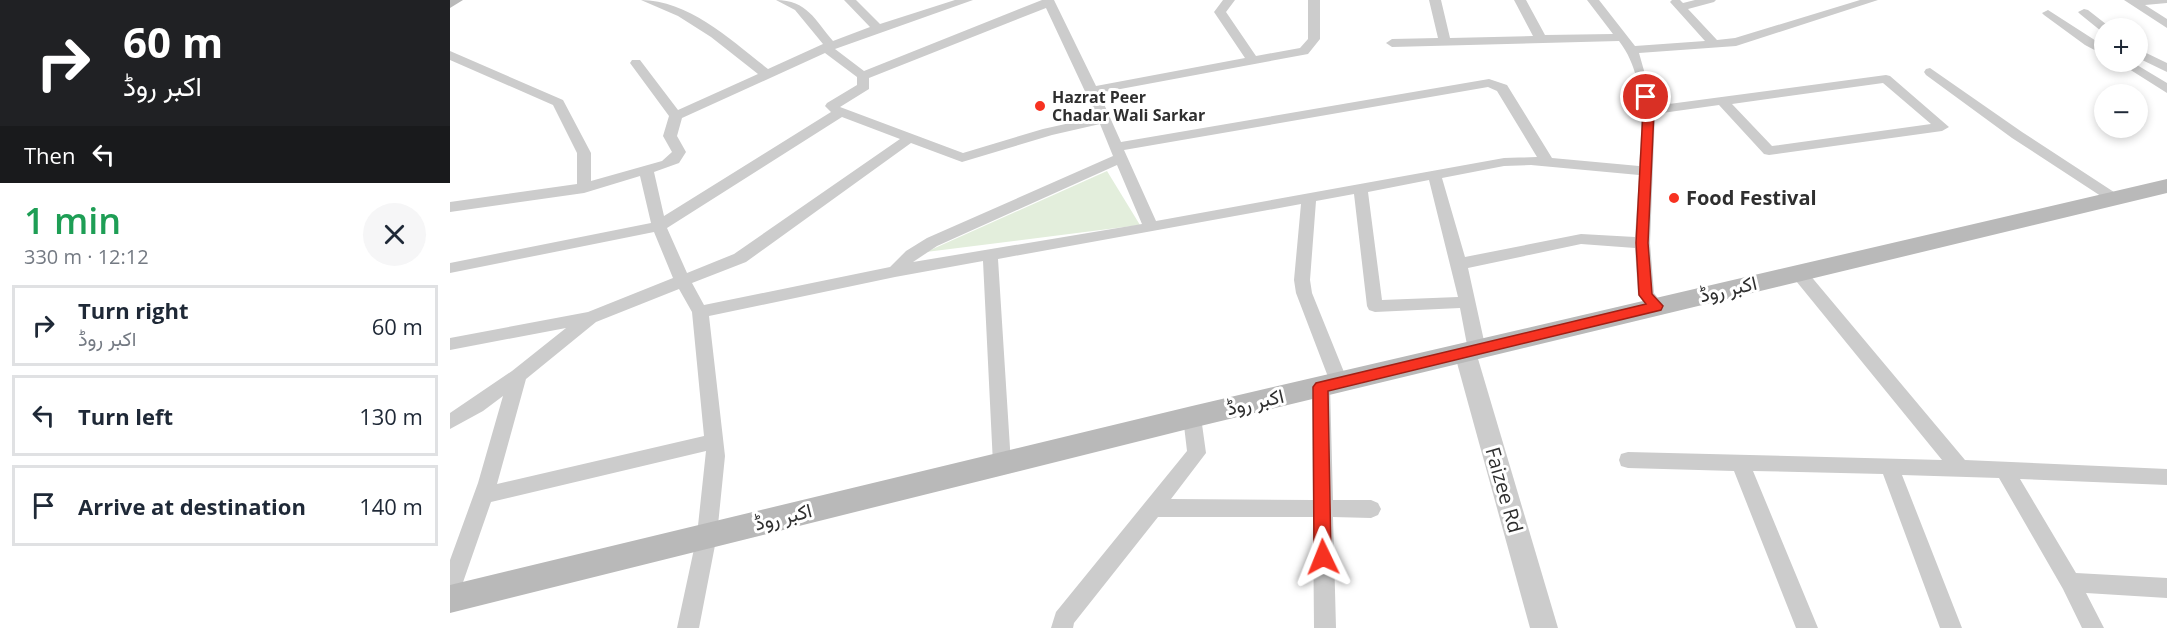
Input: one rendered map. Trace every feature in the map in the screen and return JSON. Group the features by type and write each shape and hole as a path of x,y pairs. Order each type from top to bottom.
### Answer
{"main road":[{"path":"450,3 455,0"},
{"name":"اکبر روڈ","path":"450,599 1192,417 2167,186"}],"street":[{"path":"647,0 700,24 766,74"},
{"path":"782,0 799,8 827,46 863,76 864,86 832,106 839,113"},
{"path":"850,0 876,27"},
{"path":"450,207 584,188 667,164 678,156 679,152 670,136 676,116 827,46 876,27 968,0"},
{"path":"1229,0 1220,12 1253,61"},
{"path":"1092,91 1298,53 1307,49 1314,39 1314,0"},
{"path":"1436,0 1445,42"},
{"path":"1520,0 1540,39"},
{"path":"1593,0 1632,50 1649,111 1642,243 1646,295 1656,306"},
{"path":"1677,4 1710,0"},
{"path":"2131,1 2167,0"},
{"path":"863,76 1049,1 1105,119 1151,227"},
{"path":"1632,50 1736,42 1865,1"},
{"path":"2131,1 2167,24"},
{"path":"1677,4 1714,44"},
{"path":"2085,12 2094,19"},
{"path":"2048,13 2094,46"},
{"path":"1392,43 1622,37"},
{"path":"450,55 558,102 584,153 584,188"},
{"path":"2148,58 2167,68"},
{"path":"636,63 676,116"},
{"path":"1930,72 2017,135 2115,199"},
{"path":"2140,72 2167,89"},
{"path":"1649,111 1886,79 1942,127 1769,151 1723,102"},
{"path":"895,271 911,255 932,242 1119,152 1489,83 1502,88 1548,164"},
{"path":"450,267 659,226 839,113 962,158 1048,132 1105,119"},
{"path":"450,344 590,318 744,255 910,138"},
{"path":"700,312 895,271 1504,162 1646,171"},
{"path":"646,170 659,226 682,280 700,312 716,456 707,535 688,628"},
{"path":"1434,174 1460,264 1467,302 1471,351"},
{"path":"1360,188 1375,306 1467,302"},
{"path":"1309,198 1302,280 1330,385 1321,510 1325,628"},
{"path":"1460,264 1581,239 1642,243"},
{"path":"990,255 1002,464"},
{"path":"1798,272 1960,468"},
{"path":"450,422 477,406 518,376 590,318"},
{"name":"Faizee Rd","path":"1471,351 1544,628"},
{"path":"450,588 482,496 518,376"},
{"path":"1062,628 1064,619 1197,453 1192,417"},
{"path":"482,496 714,441"},
{"path":"1628,460 1960,468 2167,477"},
{"path":"1740,462 1807,628"},
{"path":"1889,466 1951,628"},
{"path":"2005,470 2070,582 2093,628"},
{"path":"1153,508 1371,509"},
{"path":"2070,582 2167,588"}],"green space":[{"path":"1107,171 1140,225 926,252"}],"place":[{"name":"Hazrat Peer Chadar Wali Sarkar","path":"1040,106"},
{"name":"Food Festival","path":"1674,198"}],"route":[{"path":"1323,557 1321,387 1656,306 1646,295 1642,243 1649,111 1646,97"}]}
